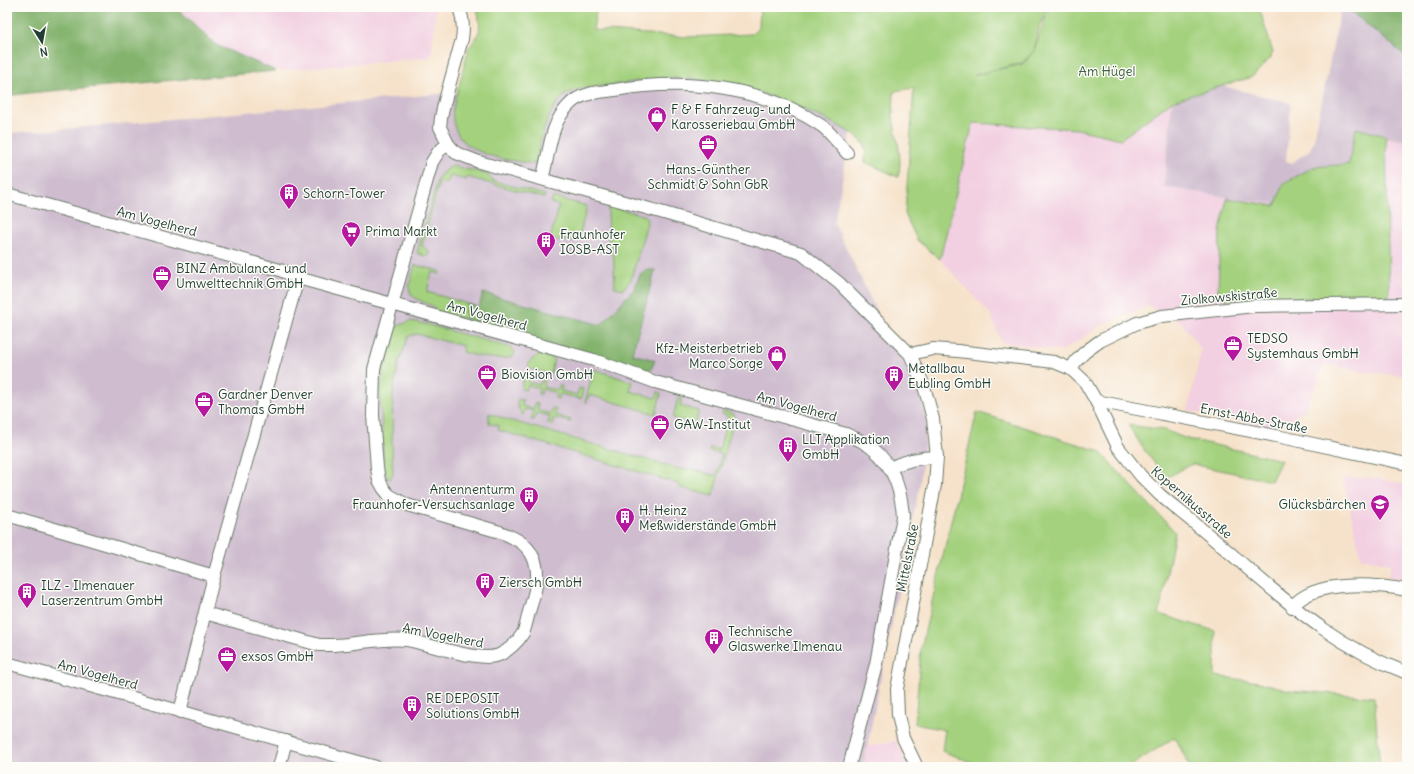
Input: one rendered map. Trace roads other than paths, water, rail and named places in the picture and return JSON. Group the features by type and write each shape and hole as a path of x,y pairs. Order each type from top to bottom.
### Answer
{"street":[{"path":"459,7 463,18 464,29 444,104 440,127 448,144 456,153 466,158 658,211 801,253 839,283 910,354"},
{"path":"542,179 552,135 559,117 570,103 583,96 634,87 677,84 730,90 755,96 779,104 804,115 823,127 847,152"},
{"name":"Am Vogelherd","path":"205,613 319,645 405,640 483,658 498,656 505,652 511,648 523,633 537,581 536,566 530,551 514,537 407,505 389,495 379,480 374,415 374,369 432,162 439,151 448,144"},
{"name":"Am Vogelherd","path":"7,194 280,270 298,278 594,360 655,382 846,434 863,442 878,453 890,468 898,484 902,501 903,516 876,664 849,767"},
{"path":"180,712 214,576 298,278"},
{"name":"Ziolkowskistraße","path":"1071,369 1076,361 1085,352 1100,341 1137,323 1162,316 1254,306 1407,304"},
{"name":"Kopernikusstraße","path":"910,354 933,349 958,351 1054,362 1071,369 1085,382 1096,401 1118,447 1141,476 1160,495 1292,607 1338,640 1378,661 1407,673"},
{"name":"Mittelstraße","path":"910,354 924,386 933,419 937,457 935,485 897,689 898,716 903,738 917,767"},
{"name":"Ernst-Abbe-Straße","path":"1096,401 1281,437 1407,464"},
{"path":"890,468 898,464 926,457 937,457"},
{"path":"7,516 214,576"},
{"path":"1292,607 1297,600 1311,593 1335,587 1358,585 1385,586 1407,590"},
{"name":"Am Vogelherd","path":"7,663 376,767"},
{"path":"279,767 286,741"}],"place":[{"name":"F & F Fahrzeug- und Karosseriebau GmbH","path":"657,133"},
{"name":"Hans-Günther Schmidt & Sohn GbR","path":"708,161"},
{"name":"Schorn-Tower","path":"289,210"},
{"name":"Prima Markt","path":"351,248"},
{"name":"Fraunhofer IOSB-AST","path":"546,258"},
{"name":"BINZ Ambulance- und Umwelttechnik GmbH","path":"162,292"},
{"name":"TEDSO Systemhaus GmbH","path":"1233,362"},
{"name":"Kfz-Meisterbetrieb Marco Sorge","path":"777,372"},
{"name":"Biovision GmbH","path":"487,391"},
{"name":"Metallbau Eubling GmbH","path":"894,392"},
{"name":"Gardner Denver Thomas GmbH","path":"204,418"},
{"name":"GAW-Institut","path":"660,441"},
{"name":"LLT Applikation GmbH","path":"788,463"},
{"name":"Antennenturm Fraunhofer-Versuchsanlage","path":"529,513"},
{"name":"Glücksbärchen","path":"1380,521"},
{"name":"H. Heinz Meßwiderstände GmbH","path":"625,534"},
{"name":"Ziersch GmbH","path":"485,599"},
{"name":"ILZ - Ilmenauer Laserzentrum GmbH","path":"27,609"},
{"name":"Technische Glaswerke Ilmenau","path":"714,655"},
{"name":"exsos GmbH","path":"227,673"},
{"name":"RE DEPOSIT Solutions GmbH","path":"412,722"}],"park label":[{"name":"Am Hügel","path":"1107,71"}]}
